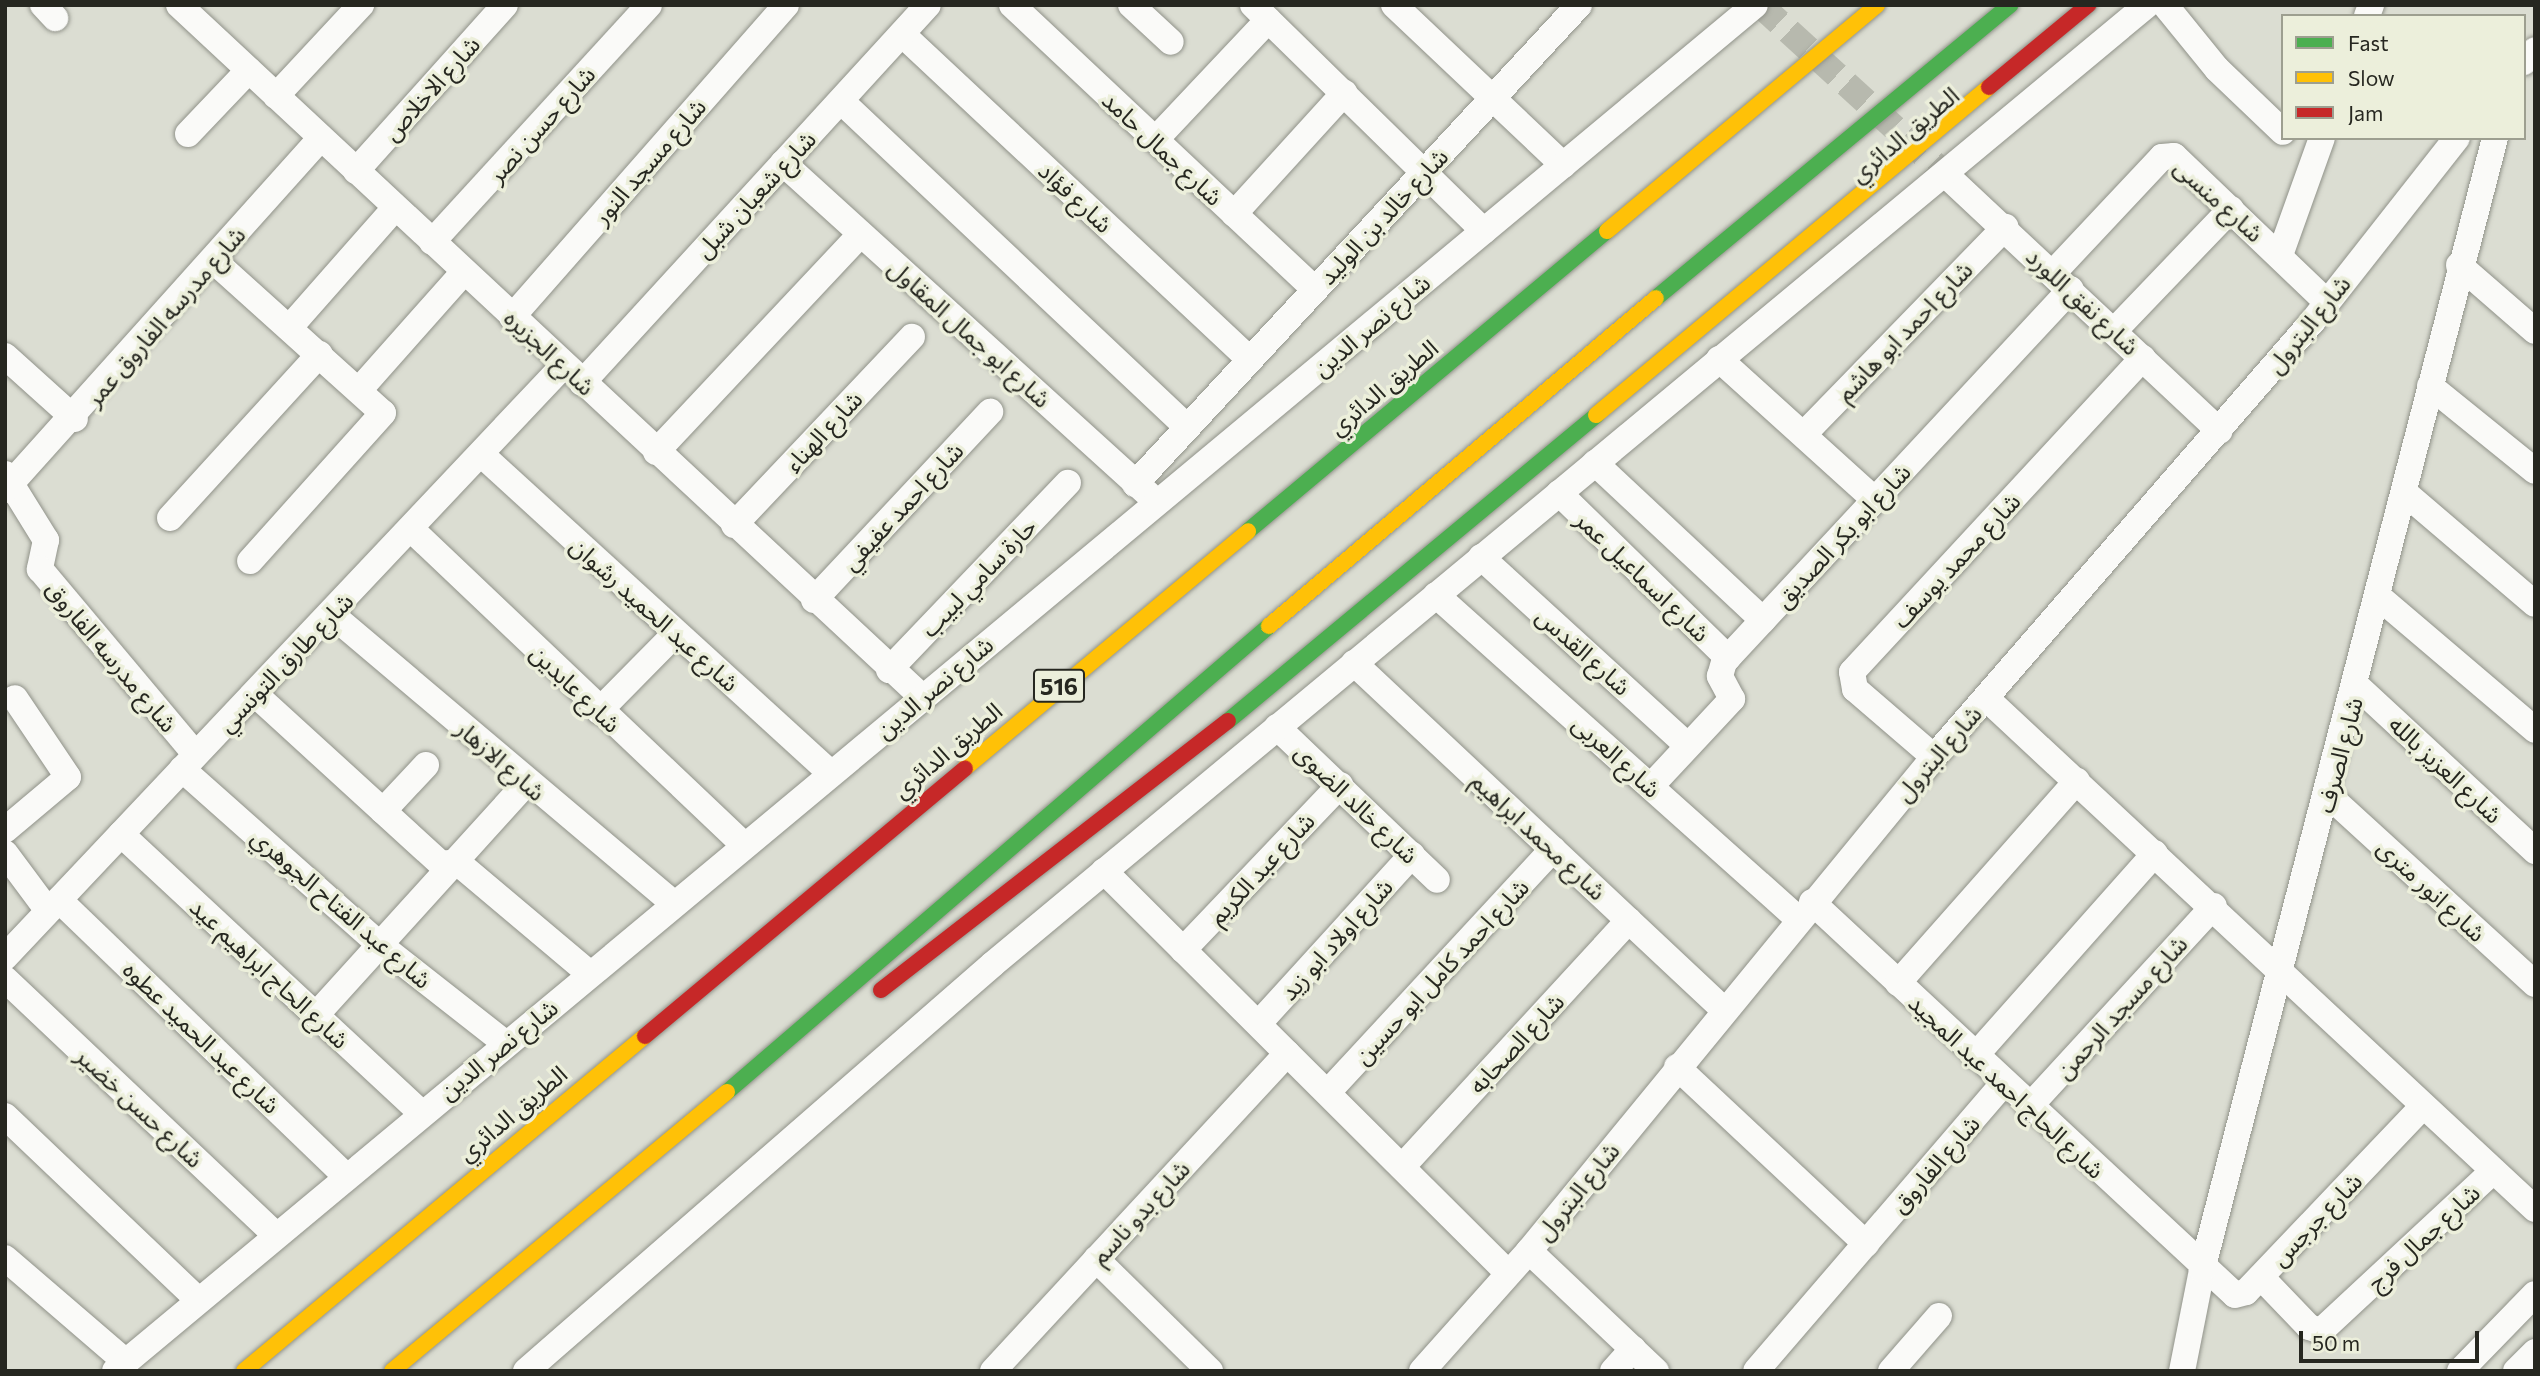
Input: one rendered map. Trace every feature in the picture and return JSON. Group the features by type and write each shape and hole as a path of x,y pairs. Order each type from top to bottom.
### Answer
{"highway":[{"name":"الطريق الدائري","path":"244,1371 1877,5"},
{"name":"الطريق الدائري","path":"392,1371 658,1151 1494,433 2010,5"},
{"name":"الطريق الدائري","path":"869,999 1142,793 2088,5"},
{"name":"الطريق الدائري","path":"658,1151 836,1023"}],"street":[{"path":"275,96 360,5"},
{"name":"شارع الاخلاص","path":"356,171 505,5"},
{"name":"شارع حسن نصر","path":"432,243 649,5"},
{"name":"شارع مسجد النور","path":"512,317 786,5"},
{"name":"شارع شعبان شبل","path":"573,374 783,163 928,5"},
{"name":"شارع جمال حامد","path":"1012,5 1315,290"},
{"path":"1131,5 1171,42"},
{"path":"1394,5 1563,165"},
{"name":"شارع خالد بن الوليد","path":"1135,484 1579,5"},
{"name":"شارع نصر الدين","path":"121,1366 420,1112 1755,5"},
{"path":"526,1371 1104,871 2147,5"},
{"path":"2165,5 2217,69 2281,130"},
{"name":"شارع الجزيره","path":"194,10 275,96 889,670 922,697"},
{"path":"1155,140 1261,13 1425,171 1483,231"},
{"name":"شارع فؤاد","path":"902,34 1250,360"},
{"path":"188,134 249,71"},
{"path":"1234,214 1344,93"},
{"path":"841,100 1187,428"},
{"name":"شارع مدرسه الفاروق عمر","path":"8,481 75,419 321,138"},
{"path":"2290,140 2312,165"},
{"path":"2280,255 2321,140"},
{"name":"شارع البترول","path":"1422,1371 1529,1251 1723,1009 1934,757 2220,430 2456,140"},
{"name":"شارع الصرف","path":"2182,1371 2202,1270 2381,598 2459,265 2495,140"},
{"name":"شارع منسى","path":"2062,281 2162,157 2179,159 2327,302"},
{"name":"شارع ابو جمال المقاول","path":"783,163 1158,502"},
{"name":"شارع نفق اللورد","path":"1945,174 2220,430"},
{"path":"290,327 395,208"},
{"path":"2114,331 2231,209"},
{"name":"شارع احمد ابو هاشم","path":"1804,434 2005,228"},
{"path":"656,452 861,234"},
{"path":"214,261 360,389 380,408 382,419 250,561"},
{"path":"2459,265 2535,331"},
{"path":"360,389 464,272"},
{"name":"شارع ابو بكر الصديق","path":"1728,658 1875,500 2062,281"},
{"name":"شارع الهناء","path":"734,525 912,337"},
{"path":"170,518 320,354"},
{"path":"5,356 75,419"},
{"name":"شارع محمد يوسف","path":"1934,757 1855,689 1852,672 2143,358"},
{"path":"1719,359 1875,500"},
{"name":"شارع طارق التونسي","path":"5,957 189,761 256,695 481,454 573,374"},
{"path":"2430,386 2535,471"},
{"name":"شارع احمد عفيفي","path":"814,600 990,412"},
{"name":"شارع عبد الحميد رشوان","path":"481,454 830,773"},
{"path":"1595,463 1763,620"},
{"name":"شارع مدرسه الفاروق","path":"8,481 46,540 40,569 189,761"},
{"name":"حارة سامي لبيب","path":"889,670 1068,483"},
{"name":"شارع اسماعيل عمر","path":"1559,493 1728,658"},
{"path":"2405,493 2535,604"},
{"name":"شارع عابدين","path":"411,529 744,845"},
{"name":"شارع القدس","path":"1481,557 1687,745"},
{"name":"شارع العربى","path":"1436,595 1651,786 1805,910"},
{"path":"2381,598 2535,730"},
{"name":"شارع الازهار","path":"331,614 526,783 673,903"},
{"path":"599,710 675,634"},
{"path":"1651,786 1732,699 1719,671 1728,658"},
{"name":"شارع محمد ابراهيم","path":"1354,663 1723,1009"},
{"name":"شارع العزيز بالله","path":"2357,686 2535,851"},
{"path":"256,695 440,864 455,862 589,973"},
{"path":"5,830 68,778 15,698"},
{"path":"1986,698 2214,906 2423,1107 2535,1209"},
{"name":"شارع خالد الضوى","path":"1277,727 1437,880"},
{"name":"شارع عبد الفتاح الجوهري","path":"189,761 380,945 505,1043"},
{"path":"383,811 426,765"},
{"path":"1898,983 2077,781"},
{"path":"316,1015 526,783"},
{"name":"شارع عبد الكريم","path":"1183,950 1340,785"},
{"name":"شارع انور مترى","path":"2328,795 2535,984"},
{"name":"شارع الحاج ابراهيم عيد","path":"121,834 420,1112"},
{"name":"شارع احمد كامل ابو حسين","path":"1328,1092 1553,849"},
{"name":"شارع عبد الحميد عطوه","path":"5,853 53,905 345,1175"},
{"path":"1975,1056 2155,853"},
{"name":"شارع اولاد ابو زيد","path":"1260,1022 1412,855"},
{"path":"1104,871 1260,1022 1287,1053 1508,1273"},
{"name":"شارع مسجد الرحمن","path":"2029,1107 2214,906"},
{"name":"شارع الحاج احمد عبد المجيد","path":"1805,910 1898,983 2202,1270"},
{"name":"شارع الصحابه","path":"1402,1167 1629,920"},
{"name":"شارع حسن خضير","path":"5,979 276,1235"},
{"name":"شارع بدو ناسم","path":"993,1371 1287,1053"},
{"path":"1677,1067 1866,1244"},
{"name":"شارع الفاروق","path":"1756,1371 2004,1083"},
{"name":"شارع جرجس","path":"2202,1270 2239,1296 2261,1277 2423,1107"},
{"path":"5,1116 198,1300"},
{"name":"شارع جمال فرج","path":"2261,1277 2309,1327 2321,1331 2493,1171"},
{"path":"1529,1251 1656,1371"},
{"path":"1096,1259 1210,1371"},
{"path":"9,1269 121,1366"},
{"path":"2460,1371 2535,1294"},
{"path":"1891,1371 1939,1316"},
{"path":"1613,1371 1633,1349"},
{"path":"2516,1371 2535,1352"}],"tunnel":[{"path":"1760,5 1945,174"}],"traffic: fast":[{"path":"1656,298 2010,5"},
{"path":"1248,531 1607,231"},
{"path":"1228,721 1596,415"},
{"path":"727,1092 1269,626"}],"traffic: slow":[{"path":"1607,231 1877,5"},
{"path":"1596,415 1989,87"},
{"path":"1269,626 1656,298"},
{"path":"965,768 1248,531"},
{"path":"244,1371 645,1036"},
{"path":"392,1371 727,1092"}],"traffic: jam":[{"path":"1989,87 2088,5"},
{"path":"881,990 1228,721"},
{"path":"645,1036 965,768"}]}
